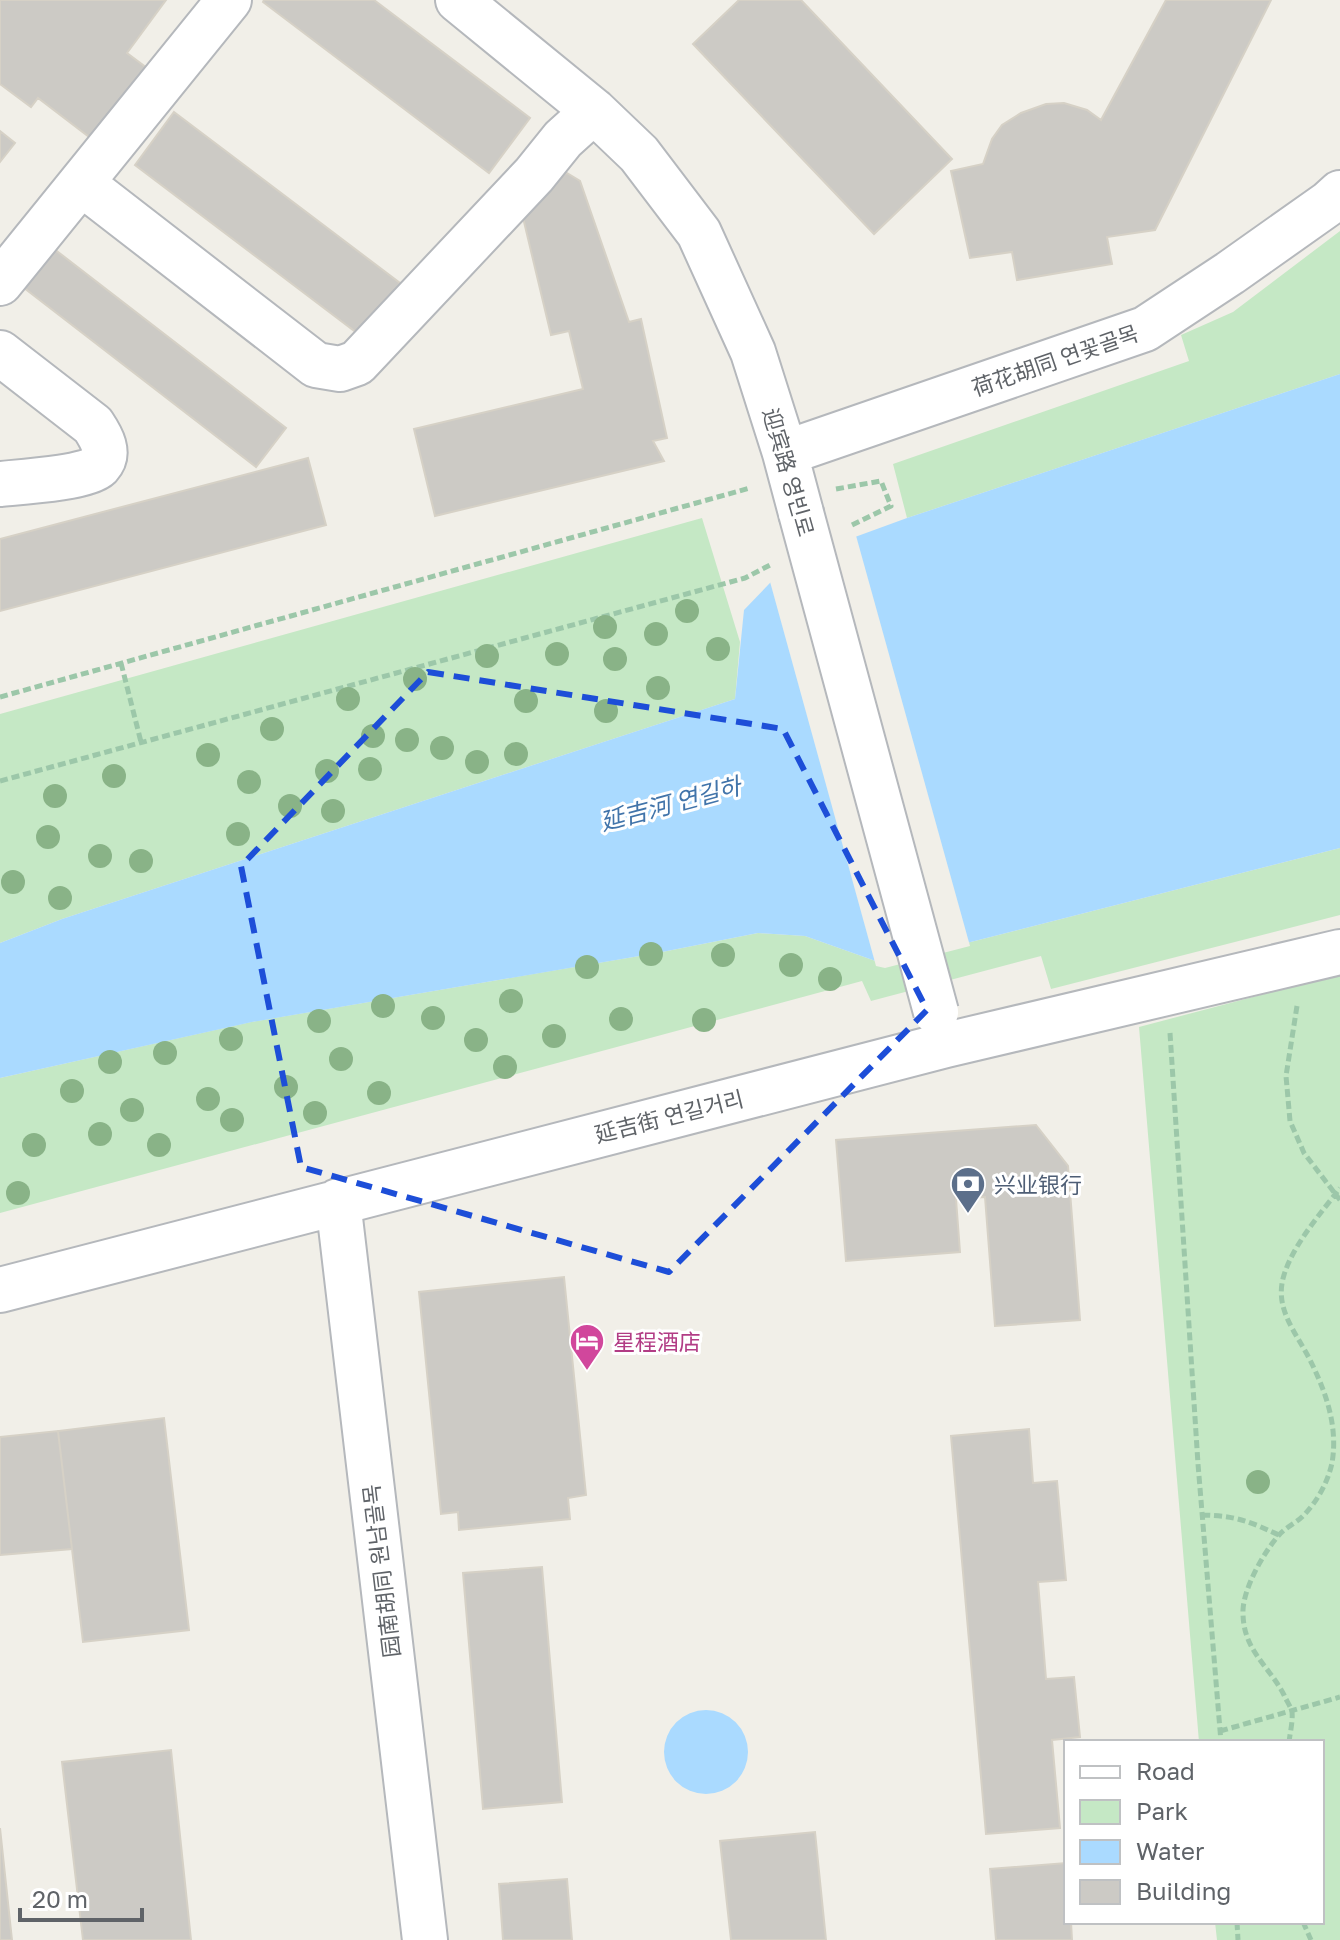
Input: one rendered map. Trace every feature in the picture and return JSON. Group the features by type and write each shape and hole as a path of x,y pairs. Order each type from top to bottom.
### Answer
{"street":[{"path":"0,283 229,0"},
{"name":"迎宾路 영빈로","path":"458,0 594,111 639,154 699,233 753,352 809,493 941,1028"},
{"path":"81,183 316,365 340,369 357,363 534,175 563,139 594,111"},
{"name":"荷花胡同 연꽃골목","path":"809,493 1145,329 1243,264 1340,193"},
{"path":"0,353 93,425 103,440 105,456 99,466 85,474 0,484"},
{"name":"延吉街 연길거리","path":"0,1290 338,1201 941,1028 1167,993 1340,952"},
{"name":"园南胡同 원남골목","path":"338,1201 425,1940"}],"path":[{"path":"0,697 121,663 809,493 881,481 891,506 809,493"},
{"path":"0,781 745,578 785,558"},
{"path":"121,663 141,742"},
{"path":"1299,992 1286,1076 1290,1121 1304,1153 1340,1200"},
{"path":"1167,993 1202,1515 1221,1740"},
{"path":"1289,1740 1292,1711 1275,1677 1247,1642 1243,1610 1250,1579 1279,1535 1318,1499 1331,1466 1334,1437 1328,1401 1280,1298 1284,1275 1295,1250 1340,1188"},
{"path":"1202,1515 1245,1519 1279,1535"},
{"path":"1220,1731 1340,1697"}],"highlighted area":[{"path":"428,672 783,729 927,1010 669,1272 301,1167 241,866"}],"green space":[{"path":"1340,231 1340,374 907,518 893,464 1189,361 1181,335 1233,312"},
{"path":"702,518 740,642 735,699 62,919 0,943 0,714"},
{"path":"1340,848 1340,915 1051,989 1041,956 871,1001 862,981 0,1213 0,1078 251,1022 758,933 805,936 884,964"},
{"path":"1340,974 1340,1940 1217,1940 1215,1924 1324,1924 1324,1740 1199,1740 1139,1027"}],"water":[{"name":"延吉河 연길하","path":"1340,374 1340,848 884,964 805,936 758,933 252,1022 0,1078 0,943 62,919 735,699 744,610 792,560 907,518"},
{"path":"706,1710 722,1713 736,1722 745,1736 748,1752 745,1768 736,1782 722,1791 706,1794 690,1791 676,1782 667,1768 664,1752 667,1736 676,1722 690,1713"}],"pier":[{"path":"855,532 970,946 885,968 876,966 769,578 790,557"}],"building":[{"path":"0,0 166,0 127,53 155,74 101,146 38,98 31,107 0,84"},
{"path":"264,0 374,0 530,118 489,173"},
{"path":"739,0 801,0 952,159 874,234 693,44"},
{"path":"1166,0 1271,0 1155,230 1107,237 1112,264 1017,280 1012,252 970,258 951,171 983,164 992,139 1002,125 1021,113 1046,104 1064,103 1087,110 1101,120"},
{"path":"174,112 400,283 361,336 135,165"},
{"path":"0,131 15,143 0,162"},
{"path":"567,173 580,181 629,322 641,319 667,438 653,441 664,461 435,516 414,429 583,389 569,331 551,335 520,205 536,180"},
{"path":"49,245 286,428 256,467 19,284"},
{"path":"308,458 326,525 0,611 0,539"},
{"path":"1036,1125 1068,1166 1080,1320 995,1326 985,1197 956,1199 960,1252 846,1261 836,1140"},
{"path":"564,1277 586,1495 568,1498 570,1519 459,1530 458,1512 441,1514 419,1292"},
{"path":"164,1418 189,1630 83,1642 58,1431"},
{"path":"1029,1429 1033,1483 1057,1481 1066,1580 1038,1582 1046,1679 1074,1677 1080,1737 1052,1740 1060,1828 986,1834 951,1436"},
{"path":"58,1431 72,1549 0,1555 0,1437"},
{"path":"542,1567 562,1802 483,1809 463,1573"},
{"path":"171,1750 191,1940 83,1940 62,1762"},
{"path":"0,1828 12,1940 0,1940"},
{"path":"815,1832 826,1940 731,1940 720,1841"},
{"path":"1064,1863 1064,1924 1071,1924 1072,1940 996,1940 990,1869"},
{"path":"567,1879 572,1940 503,1940 499,1884"}],"place":[{"name":"兴业银行","path":"968,1215"},
{"name":"星程酒店","path":"587,1372"}]}
